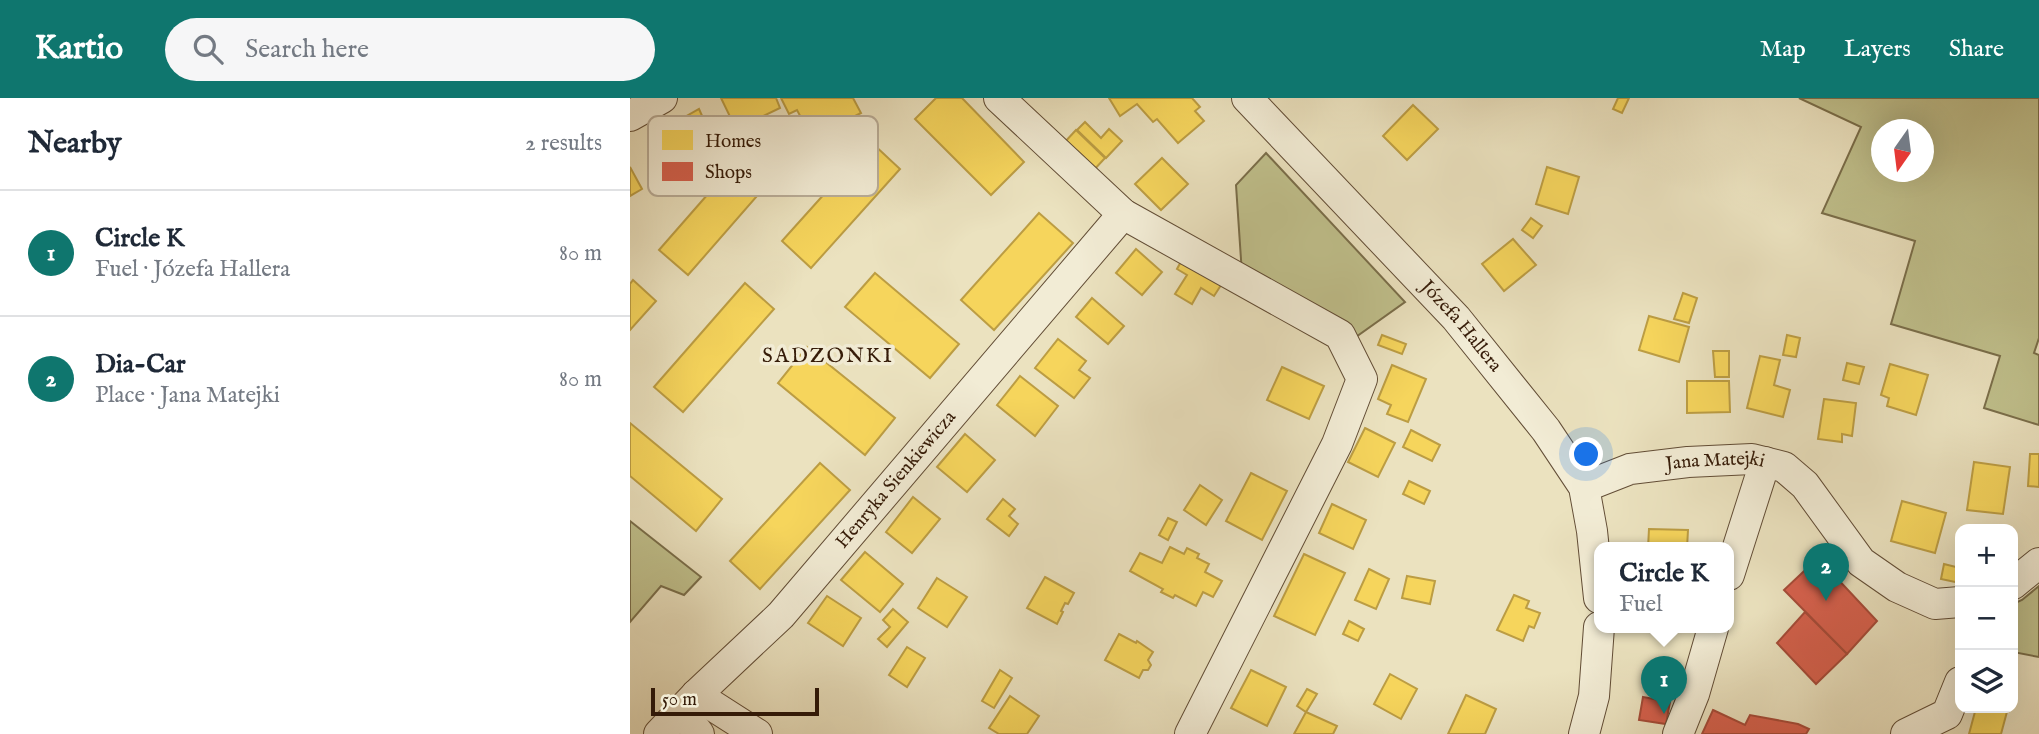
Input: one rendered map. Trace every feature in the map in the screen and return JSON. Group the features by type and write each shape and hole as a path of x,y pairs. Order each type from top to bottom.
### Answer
{"street":[{"path":"630,116 662,98"},
{"path":"999,98 1123,214 1340,335 1362,379 1337,444 1190,734"},
{"name":"Józefa Hallera","path":"1247,98 1456,318 1546,430 1584,487 1594,550"},
{"name":"Henryka Sienkiewicza","path":"659,734 781,615 1123,214"},
{"name":"Jana Matejki","path":"1584,487 1630,469 1688,461 1752,459 1784,467 1805,485 1861,562 1897,587 1935,604 1955,602"},
{"path":"1734,559 1765,462"},
{"path":"2018,580 2039,563"},
{"path":"1584,734 1594,696 1599,633"},
{"path":"1678,734 1712,633"},
{"path":"1906,734 1947,715 1955,695"},
{"path":"689,703 699,734"},
{"path":"689,703 757,734"}],"green space":[{"path":"1799,98 2039,98 2039,338 2034,353 2039,355 2039,425 1984,408 2000,356 1891,324 1915,241 1822,213 1861,127"},
{"path":"1266,153 1405,302 1353,339 1242,274 1236,185"},
{"path":"630,521 701,577 684,595 661,586 630,622"},
{"path":"2039,586 2039,657 2018,653 2018,602"}],"building: Homes":[{"path":"721,98 776,98 780,108 763,116 730,116"},
{"path":"781,98 853,98 861,113 855,116 800,116 797,110 789,114"},
{"path":"936,98 962,98 1024,162 991,195 915,119"},
{"path":"1109,98 1192,98 1200,107 1195,111 1204,121 1178,143 1157,119 1153,122 1137,104 1120,116"},
{"path":"1618,98 1629,98 1622,113 1613,109"},
{"path":"1413,105 1438,129 1407,160 1383,136"},
{"path":"699,109 702,116 687,116"},
{"path":"1085,122 1101,138 1109,129 1122,141 1106,158 1077,130"},
{"path":"1076,130 1105,158 1092,172 1063,144"},
{"path":"878,149 900,169 878,193"},
{"path":"1162,158 1188,184 1161,210 1135,184"},
{"path":"630,167 642,189 630,196"},
{"path":"1547,167 1579,177 1568,214 1536,204"},
{"path":"706,196 757,196 688,275 659,250"},
{"path":"822,196 876,196 811,268 782,241"},
{"path":"1039,213 1073,243 994,330 961,300"},
{"path":"1531,218 1542,226 1533,238 1522,230"},
{"path":"1513,239 1536,265 1504,291 1482,264"},
{"path":"1136,249 1162,272 1142,295 1116,273"},
{"path":"1183,258 1223,282 1214,296 1201,288 1192,304 1175,294 1187,275 1177,269"},
{"path":"875,273 959,344 930,378 845,307"},
{"path":"633,280 656,301 630,330 630,284"},
{"path":"745,283 774,309 683,412 654,387"},
{"path":"1683,293 1697,298 1689,323 1674,319"},
{"path":"1092,298 1124,326 1108,344 1076,317"},
{"path":"1649,316 1689,327 1679,362 1639,350"},
{"path":"1382,335 1406,344 1402,354 1378,345"},
{"path":"1787,335 1800,338 1796,357 1783,355"},
{"path":"1058,339 1086,361 1079,370 1090,378 1074,398 1035,368"},
{"path":"807,347 895,418 865,455 778,383"},
{"path":"1713,351 1729,351 1729,377 1715,377"},
{"path":"1760,356 1780,360 1774,385 1790,390 1783,417 1747,408"},
{"path":"1847,363 1864,367 1859,384 1843,380"},
{"path":"1890,364 1928,375 1916,415 1887,406 1889,398 1881,395"},
{"path":"1392,365 1426,379 1408,422 1387,414 1391,405 1378,399"},
{"path":"1282,367 1324,386 1309,419 1267,400"},
{"path":"1020,376 1058,406 1035,436 997,405"},
{"path":"1687,381 1729,381 1730,412 1687,413"},
{"path":"1824,399 1856,403 1852,436 1842,434 1842,442 1818,439"},
{"path":"630,423 722,499 696,531 630,476"},
{"path":"1365,428 1395,443 1378,477 1348,462"},
{"path":"1411,430 1440,445 1432,461 1403,447"},
{"path":"965,434 995,460 967,492 937,467"},
{"path":"2030,454 2039,454 2039,487 2028,486"},
{"path":"1974,462 2010,467 2003,514 1967,510"},
{"path":"820,463 850,490 760,589 730,561"},
{"path":"1251,473 1287,491 1262,540 1226,521"},
{"path":"1409,481 1430,491 1424,504 1403,494"},
{"path":"1200,485 1222,500 1206,525 1184,510"},
{"path":"913,497 940,519 912,553 886,532"},
{"path":"1003,499 1015,509 1009,516 1018,524 1009,536 987,519"},
{"path":"1902,501 1946,513 1935,553 1891,541"},
{"path":"1332,504 1366,520 1353,549 1319,533"},
{"path":"1168,518 1177,522 1168,540 1159,535"},
{"path":"1649,529 1688,530 1687,542 1648,542"},
{"path":"1170,547 1184,554 1187,548 1199,554 1197,558 1209,564 1205,572 1222,581 1213,597 1203,592 1196,606 1175,595 1173,598 1161,592 1163,589 1130,571 1140,553 1162,563"},
{"path":"865,552 903,584 880,612 841,580"},
{"path":"1304,554 1345,573 1315,635 1274,616"},
{"path":"1944,564 1955,567 1955,582 1941,579"},
{"path":"1369,569 1389,579 1376,609 1355,600"},
{"path":"1407,576 1435,581 1430,604 1402,598"},
{"path":"1045,577 1074,593 1068,604 1065,603 1057,624 1027,608"},
{"path":"937,578 967,597 947,627 918,608"},
{"path":"1514,595 1529,601 1526,608 1540,613 1534,628 1529,626 1523,641 1497,630"},
{"path":"827,596 861,618 843,646 808,623"},
{"path":"893,609 908,622 887,647 878,639 890,627 883,620"},
{"path":"1349,621 1364,629 1358,641 1343,634"},
{"path":"1119,634 1136,643 1137,641 1153,652 1148,660 1151,665 1148,670 1143,670 1139,678 1105,660"},
{"path":"907,647 925,658 907,687 889,675"},
{"path":"1000,670 1012,678 994,708 982,701"},
{"path":"1251,670 1286,687 1267,726 1231,708"},
{"path":"1390,674 1417,689 1401,719 1374,704"},
{"path":"1307,689 1317,694 1306,712 1297,706"},
{"path":"1466,695 1496,709 1485,734 1448,734"},
{"path":"1010,696 1039,716 1027,734 999,734 989,728"},
{"path":"1306,712 1337,726 1333,734 1294,734"},
{"path":"1975,713 2007,713 2001,734 1969,734"}],"building: Shops":[{"path":"1818,558 1877,621 1847,654 1784,590"},
{"path":"1805,612 1847,654 1816,684 1777,643"},
{"path":"1643,697 1670,702 1666,724 1639,720"},
{"path":"1713,710 1745,725 1750,715 1798,724 1809,729 1806,734 1702,734"}],"place":[{"name":"Dia-Car","path":"1826,601"},
{"name":"Circle K","path":"1664,714"}],"district":[{"name":"SADZONKI","path":"828,356"}]}
